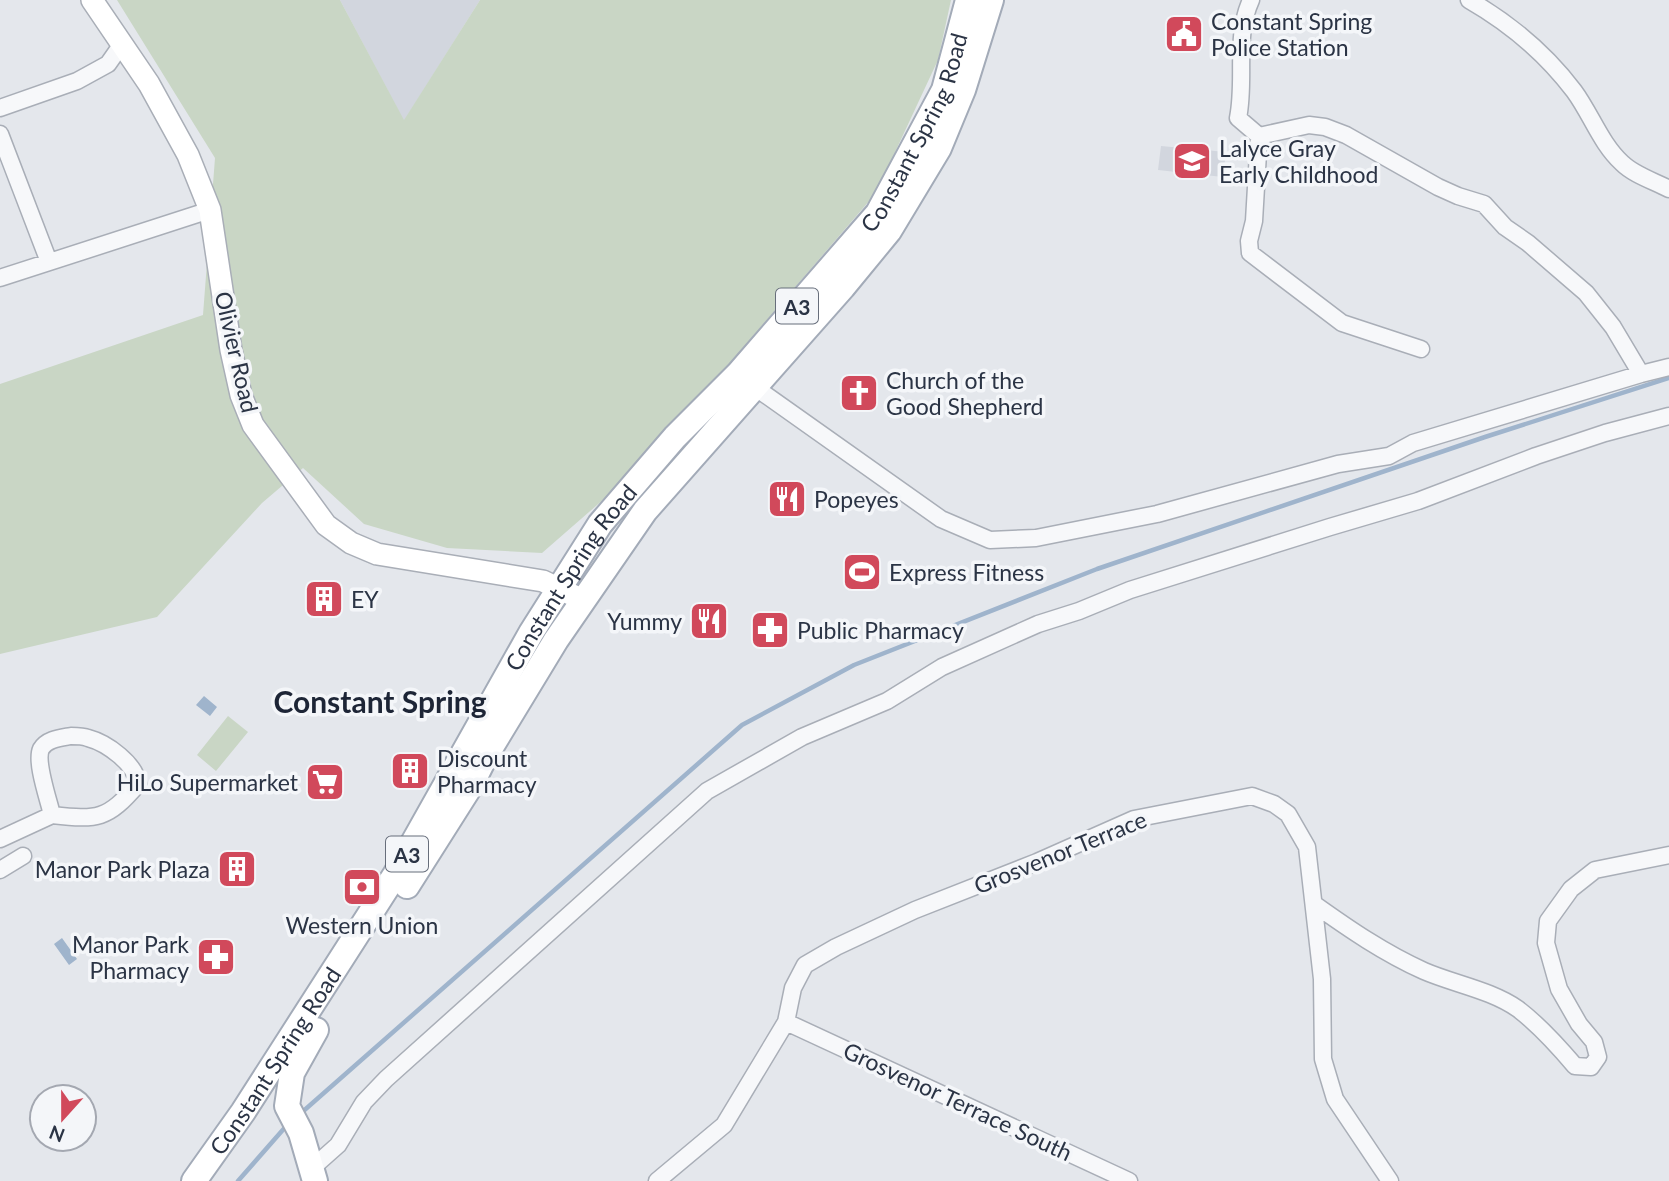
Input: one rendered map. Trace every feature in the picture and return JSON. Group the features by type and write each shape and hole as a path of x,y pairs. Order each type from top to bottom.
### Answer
{"main road":[{"name":"Olivier Road","path":"92,0 149,84 188,155 210,210 229,337 241,395 260,435 326,525 351,543 377,554 543,581 583,600"},
{"name":"Constant Spring Road","path":"313,1175 293,1117 292,1073 300,1056 471,785 485,757 583,600 645,511 878,213 944,90 968,0"},
{"name":"Constant Spring Road","path":"194,1181 243,1112 395,875 559,587 600,524 676,437 746,381 843,287 889,231 939,148 963,90 991,0"},
{"path":"203,1181 262,1107 274,1104 293,1117"}],"street":[{"path":"1251,0 1246,9 1241,37 1241,103 1238,118 1259,135"},
{"path":"1469,0 1497,16 1539,53 1574,92 1623,165 1669,189"},
{"path":"0,108 77,80 108,64 122,44"},
{"path":"1259,135 1309,125 1325,127 1346,135 1438,187 1484,204 1505,227 1586,293 1614,327 1641,373"},
{"path":"0,134 49,262"},
{"path":"1259,135 1250,253 1342,323 1421,349"},
{"path":"0,278 210,210"},
{"path":"746,381 941,519 990,540 1036,538 1124,521 1338,464 1389,456 1413,443 1641,373 1669,367"},
{"path":"313,1175 338,1144 364,1102 386,1079 706,792 802,737 887,701 942,667 1038,624 1130,590 1418,501 1582,440 1669,416"},
{"path":"0,839 52,816 89,819 111,810 123,802 138,784 134,769 104,744 88,737 71,736 48,742 41,749 39,759 52,816"},
{"name":"Grosvenor Terrace","path":"657,1181 724,1125 786,1022 793,988 805,965 836,947 915,910 1037,862 1134,819 1251,796 1274,804 1288,814 1307,848 1321,979 1323,1059 1335,1100 1390,1181"},
{"path":"1314,904 1369,943 1424,971 1487,994 1517,1009 1560,1048 1575,1066 1591,1067 1598,1057 1594,1042 1579,1024 1559,989 1546,943 1548,921 1570,889 1595,870 1669,855"},
{"path":"0,870 23,856"},
{"name":"Grosvenor Terrace South","path":"786,1022 1129,1181"}],"shaded area":[{"path":"340,0 480,0 404,121"},
{"name":"Lalyce Gray Early Childhood","path":"1161,146 1226,152 1223,177 1158,170"}],"green space":[{"path":"117,0 340,0 404,120 480,0 951,0 938,60 876,193 748,342 675,437 542,553 447,548 364,524 303,468 262,503 157,617 0,654 0,384 203,315 215,158"},
{"path":"228,716 248,732 216,771 197,755"}],"water":[{"path":"204,696 217,707 210,716 196,705"},
{"path":"62,938 77,959 69,965 54,944"}],"waterway":[{"path":"300,1114 742,725 854,665 1097,569 1485,437 1669,378"},
{"path":"238,1181 288,1124"}],"place":[{"name":"Constant Spring Police Station","path":"1184,34"},
{"name":"Lalyce Gray Early Childhood","path":"1192,161"},
{"name":"Church of the Good Shepherd","path":"859,393"},
{"name":"Popeyes","path":"787,499"},
{"name":"Express Fitness","path":"862,572"},
{"name":"EY","path":"324,599"},
{"name":"Yummy","path":"709,621"},
{"name":"Public Pharmacy","path":"770,630"},
{"name":"Discount Pharmacy","path":"410,771"},
{"name":"HiLo Supermarket","path":"325,782"},
{"name":"Manor Park Plaza","path":"237,869"},
{"name":"Western Union","path":"362,887"},
{"name":"Manor Park Pharmacy","path":"216,957"}],"district":[{"name":"Constant Spring","path":"380,701"}]}
